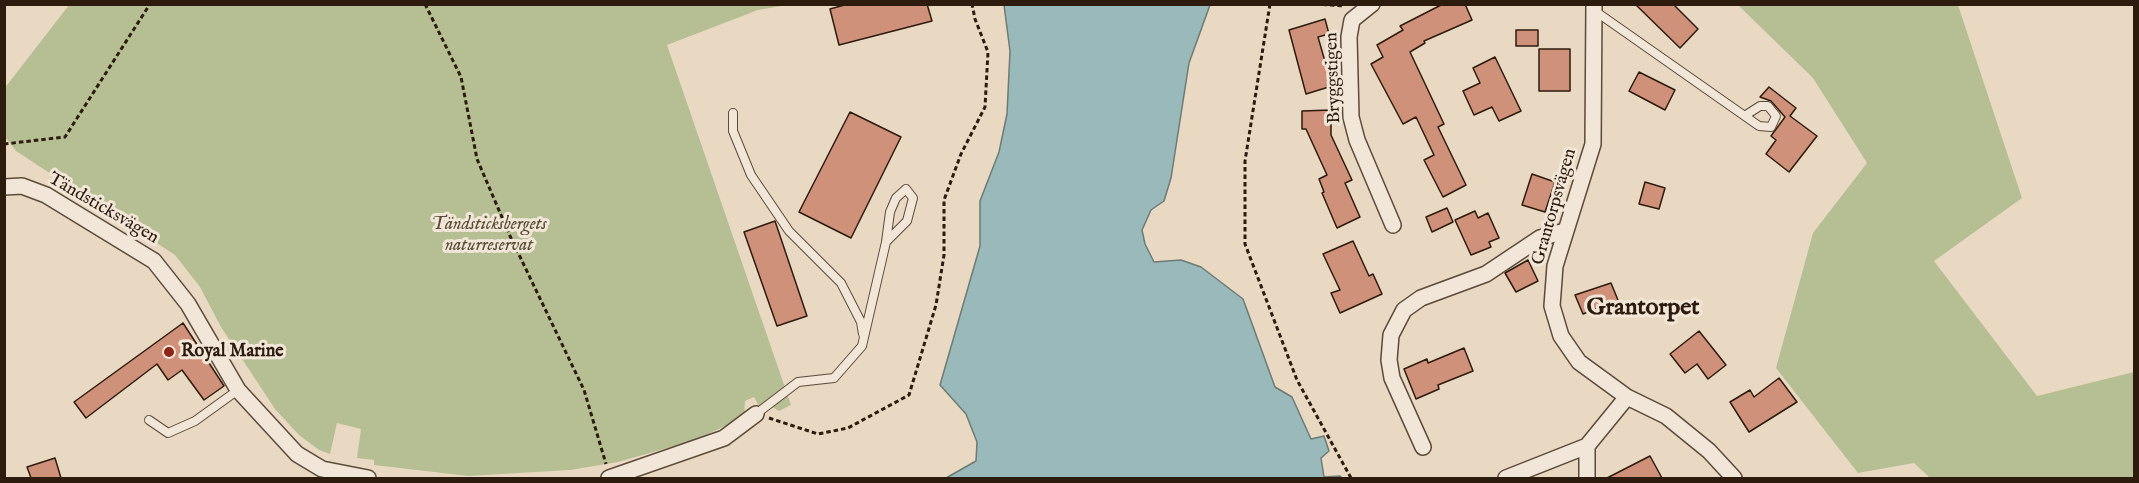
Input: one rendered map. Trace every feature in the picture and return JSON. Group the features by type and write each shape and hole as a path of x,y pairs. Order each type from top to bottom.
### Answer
{"street":[{"name":"Bryggstigen","path":"1372,4 1352,20 1349,37 1351,117 1357,140 1393,225"},
{"name":"Grantorpsvägen","path":"1594,7 1593,144 1555,266 1552,306 1561,336 1579,362 1627,397 1666,416 1709,451 1734,478"},
{"name":"Tändsticksvägen","path":"5,185 22,186 46,195 154,261 188,304 238,390 297,454 322,469 364,478"},
{"path":"1423,447 1392,378 1389,360 1391,335 1404,310 1421,298 1486,274 1540,238 1565,231"},
{"path":"1506,478 1587,446 1627,397"},
{"path":"610,478 724,438 756,414"},
{"path":"1587,446 1587,478"}],"lane":[{"path":"1594,7 1609,23 1746,115"},
{"path":"733,113 733,131 750,175 789,231 841,283 861,322 864,339"},
{"path":"756,414 798,382 834,378 862,346 886,242 890,212 897,198 906,189 913,198 907,221 886,242"},
{"path":"149,420 168,433 195,421 238,390"}],"path":[{"path":"4,144 65,137 150,4"},
{"path":"425,4 460,77 477,159 510,236 584,390 610,478"},
{"path":"756,414 818,434 848,428 909,395 936,305 944,255 944,200 961,154 986,107 988,52 975,19 972,4"},
{"path":"1270,4 1245,161 1245,244 1297,380 1351,478"},
{"path":"1315,4 1345,6 1357,16"}],"green space":[{"name":"Tändsticksbergets naturreservat","path":"69,5 787,5 758,10 667,45 791,405 779,411 769,405 759,406 754,397 745,401 744,417 695,440 618,462 570,470 468,476 374,465 374,460 357,458 361,429 337,423 330,454 319,450 299,435 275,409 221,327 200,287 175,255 16,151 5,137 4,89"},
{"path":"1738,5 1958,5 2022,198 1934,261 2037,396 2134,372 2134,478 1930,478 1914,463 1858,473 1776,368 1813,233 1867,163 1813,78"}],"water":[{"path":"1004,5 1210,5 1189,63 1171,178 1164,201 1151,210 1142,230 1145,244 1154,262 1181,260 1201,267 1243,299 1275,387 1292,397 1311,439 1324,436 1329,451 1321,458 1324,477 1340,476 1342,478 946,478 976,461 977,442 966,414 940,385 980,246 980,201 999,152 1007,114 1010,51"}],"building":[{"path":"848,4 927,4 932,21 839,45 830,9"},
{"path":"1443,4 1465,4 1472,20 1424,41 1425,43 1410,52 1444,124 1438,127 1466,185 1443,197 1424,160 1434,155 1416,117 1403,124 1371,64 1383,57 1377,45 1403,30 1400,26"},
{"path":"1635,4 1673,4 1698,29 1680,48"},
{"path":"1325,19 1329,34 1318,37 1332,86 1306,94 1289,30"},
{"path":"1516,30 1538,30 1538,46 1516,46"},
{"path":"1539,49 1570,49 1570,91 1539,91"},
{"path":"1495,57 1521,111 1499,121 1492,107 1474,115 1463,91 1480,83 1473,68"},
{"path":"1639,72 1675,90 1665,110 1629,91"},
{"path":"1769,87 1796,108 1790,116 1817,136 1789,172 1766,154 1776,140 1771,136 1785,117 1771,101 1760,97"},
{"path":"1331,110 1331,135 1352,180 1345,183 1360,217 1337,228 1322,193 1324,192 1319,179 1327,175 1306,129 1302,129 1302,111"},
{"path":"850,112 901,137 851,238 799,212"},
{"path":"1532,174 1555,182 1545,212 1522,205"},
{"path":"1645,182 1665,188 1659,209 1639,204"},
{"path":"1447,208 1453,222 1432,232 1426,217"},
{"path":"1475,211 1478,218 1488,213 1499,238 1489,242 1491,247 1471,255 1455,220"},
{"path":"775,221 807,316 777,326 744,232"},
{"path":"1353,241 1369,276 1373,274 1382,294 1340,313 1331,293 1340,290 1323,254"},
{"path":"1528,260 1538,281 1516,292 1505,273"},
{"path":"1611,283 1620,305 1604,312 1602,306 1583,314 1575,295"},
{"path":"183,323 224,386 204,400 182,370 168,380 157,364 86,418 74,402"},
{"path":"1699,331 1726,365 1708,379 1697,364 1685,373 1670,354"},
{"path":"1464,348 1473,371 1438,385 1439,389 1416,399 1404,369 1427,359 1428,363"},
{"path":"1779,378 1797,402 1749,432 1730,402 1750,390 1754,397"},
{"path":"1650,456 1662,478 1607,478"},
{"path":"55,458 61,478 31,478 27,467"}],"place":[{"name":"Royal Marine","path":"169,352"}],"district":[{"name":"Grantorpet","path":"1643,309"}]}
